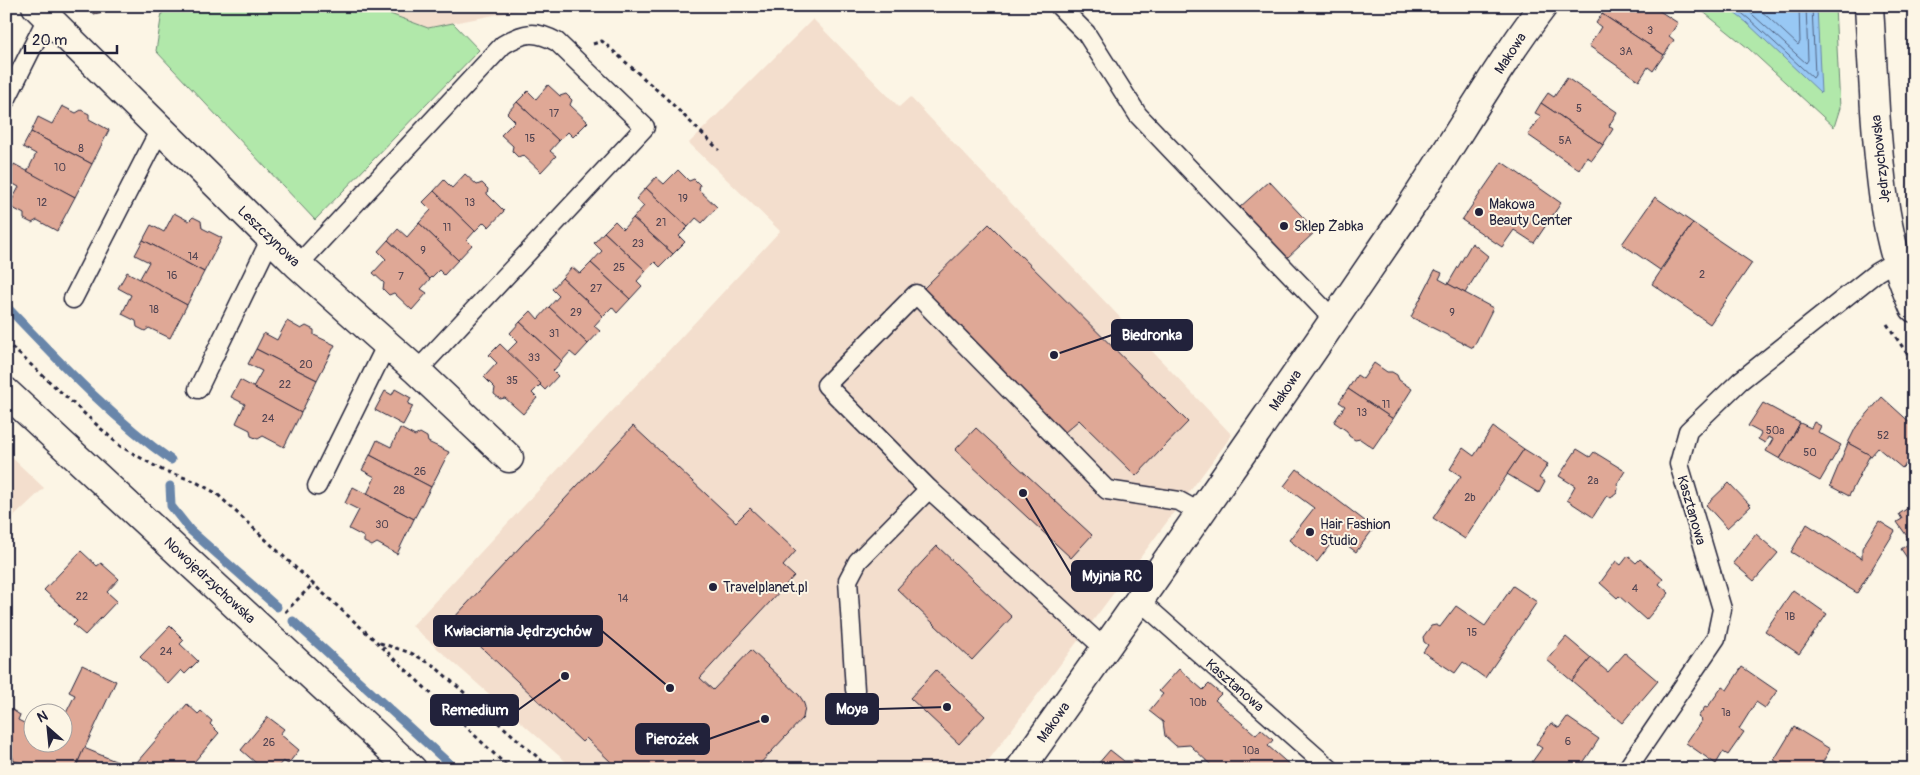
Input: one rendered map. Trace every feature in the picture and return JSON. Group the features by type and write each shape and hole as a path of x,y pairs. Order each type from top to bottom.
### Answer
{"street":[{"name":"Makowa","path":"1020,769 1201,513 1411,206 1500,68 1543,6"},
{"name":"Jędrzychowska","path":"1870,6 1878,161 1886,222 1896,261 1914,308"},
{"name":"Leszczynowa","path":"42,12 298,265 417,371 509,458"},
{"name":"Nowojędrzychowska","path":"6,392 412,769"}],"lane":[{"path":"1059,6 1086,33 1138,114 1333,319"},
{"path":"6,100 42,12"},
{"path":"298,265 503,45 516,37 530,33 546,36 557,42 644,127 417,371"},
{"path":"73,299 160,129"},
{"path":"198,389 271,238"},
{"name":"Kasztanowa","path":"1627,769 1716,638 1722,609 1679,464 1688,431 1740,381 1877,272 1896,261"},
{"path":"1104,648 929,489 826,385 916,294 1107,490 1179,501 1201,513"},
{"path":"317,486 387,344"},
{"path":"854,690 848,580 858,561 929,489"},
{"name":"Kasztanowa","path":"1139,600 1330,769"}],"path":[{"path":"568,52 602,41 668,99 719,150"},
{"path":"6,342 120,446 162,470 216,493 378,643 510,769"},
{"path":"281,617 313,584"},
{"path":"378,643 411,653 433,665 551,769"}],"shaded area":[{"path":"376,6 541,6 428,28 382,11"},
{"path":"813,19 899,107 910,97 1232,435 982,769 574,769 412,626 780,231 689,143"},
{"path":"6,452 44,488 6,524"}],"green space":[{"path":"163,6 376,6 382,11 428,28 453,23 479,50 315,220 156,51"},
{"path":"1696,6 1835,6 1840,108 1834,127 1748,48"}],"water":[{"path":"1725,6 1817,6 1821,93 1746,22"}],"building":[{"path":"92,6 105,6 107,11 94,14"},
{"path":"1607,6 1615,8 1616,6 1652,6 1678,23 1669,36 1674,40 1664,55 1602,14"},
{"path":"1602,14 1664,55 1653,71 1648,67 1639,81 1589,46 1601,27 1596,23"},
{"path":"1567,78 1617,112 1609,126 1613,129 1603,145 1541,103 1548,93 1554,97"},
{"path":"548,85 560,96 566,94 572,100 570,105 588,122 573,137 568,132 559,141 517,102 528,91 536,99"},
{"path":"517,102 559,141 550,151 556,156 541,172 523,155 518,157 512,151 513,146 501,135 515,121 507,113"},
{"path":"1541,103 1603,145 1592,160 1587,157 1579,170 1528,135 1541,116 1535,113"},
{"path":"62,106 76,113 81,110 89,114 89,119 109,130 92,164 31,132 38,117 52,124"},
{"path":"31,132 92,164 75,197 27,172 36,154 23,147"},
{"path":"1502,162 1561,203 1534,243 1514,230 1502,247 1462,220"},
{"path":"14,164 75,197 57,231 37,220 32,223 24,219 24,214 9,206 19,187 6,180"},
{"path":"678,170 689,181 694,179 700,185 699,190 717,207 702,223 696,218 688,227 646,188 656,177 664,184"},
{"path":"465,174 477,185 482,183 488,189 487,194 504,211 489,227 484,222 475,231 434,191 444,180 452,188"},
{"path":"1269,181 1316,231 1287,258 1240,207"},
{"path":"646,188 688,227 679,236 685,242 673,254 633,218 644,206 636,199"},
{"path":"434,191 475,231 467,240 472,245 458,260 419,223 431,210 423,202"},
{"path":"1655,197 1693,223 1660,270 1622,244"},
{"path":"174,213 189,221 193,217 201,221 202,228 222,238 204,272 143,240 151,225 164,232"},
{"path":"633,218 673,254 660,267 655,262 646,271 604,232 615,221 623,229"},
{"path":"419,223 458,260 444,275 439,270 430,279 388,240 398,229 407,237"},
{"path":"1693,223 1752,263 1710,324 1652,284"},
{"path":"989,224 1188,422 1136,476 1079,420 1064,433 923,289"},
{"path":"604,232 646,271 637,281 642,286 630,299 591,263 602,251 594,243"},
{"path":"143,240 204,272 187,305 139,280 149,262 135,255"},
{"path":"388,240 430,279 421,289 427,293 412,310 394,293 389,295 383,289 384,283 373,273 386,259 378,251"},
{"path":"1472,243 1488,256 1465,293 1448,284"},
{"path":"591,263 630,299 617,313 612,307 603,316 562,278 572,267 580,274"},
{"path":"1435,270 1442,273 1439,279 1493,308 1473,348 1411,317"},
{"path":"127,272 187,305 170,338 149,328 145,331 137,327 136,321 122,314 131,295 118,288"},
{"path":"562,278 603,316 594,326 600,331 588,344 549,307 559,296 552,289"},
{"path":"549,307 588,344 576,357 570,352 562,361 520,322 531,311 538,319"},
{"path":"287,321 301,329 306,326 314,330 314,335 335,345 317,380 256,349 264,333 277,340"},
{"path":"520,322 562,361 553,371 558,376 545,390 507,352 518,341 510,333"},
{"path":"500,344 541,384 532,393 537,398 523,414 505,398 500,399 494,394 495,388 484,377 497,363 489,355"},
{"path":"256,349 317,380 301,413 253,387 262,371 248,364"},
{"path":"1374,363 1387,372 1397,375 1399,380 1412,389 1393,419 1348,389 1357,375 1363,379"},
{"path":"240,380 301,413 284,447 263,436 258,439 251,436 250,430 236,423 245,404 231,397"},
{"path":"395,389 411,398 408,404 413,406 403,425 375,410 385,391 392,395"},
{"path":"1348,389 1393,419 1373,448 1360,439 1355,440 1349,436 1347,431 1334,422 1345,406 1339,402"},
{"path":"1882,397 1914,426 1914,455 1902,468 1878,448 1871,456 1848,443 1856,427"},
{"path":"1763,403 1800,423 1780,459 1766,451 1773,439 1768,437 1765,443 1758,439 1761,433 1748,426"},
{"path":"1814,422 1821,426 1818,432 1841,445 1820,481 1780,459 1800,423 1811,428"},
{"path":"633,426 736,522 750,508 796,551 783,566 794,576 700,678 713,690 751,650 803,701 805,707 803,718 755,769 611,769 614,765 586,738 582,742 452,620"},
{"path":"1493,427 1524,449 1465,539 1433,518 1461,476 1450,469 1463,448 1474,456"},
{"path":"400,428 415,436 420,433 427,437 428,442 449,452 431,487 370,455 377,440 391,447"},
{"path":"976,428 1092,535 1071,558 955,450"},
{"path":"1848,443 1870,455 1849,496 1830,486"},
{"path":"1524,449 1548,464 1539,478 1545,482 1539,493 1507,474"},
{"path":"1577,449 1590,457 1594,452 1625,471 1617,484 1617,493 1611,498 1607,495 1593,517 1567,500 1575,486 1559,476"},
{"path":"370,455 431,487 414,519 367,494 375,477 362,470"},
{"path":"1297,469 1374,528 1356,552 1336,537 1317,562 1289,540 1314,508 1284,486"},
{"path":"1729,483 1751,506 1727,528 1706,505"},
{"path":"353,487 414,519 397,554 377,543 372,546 364,542 364,537 349,529 359,510 345,503"},
{"path":"1914,504 1914,568 1901,549 1911,542 1897,522 1902,519 1899,514"},
{"path":"1879,521 1895,531 1857,593 1791,552 1807,524 1862,559 1862,548"},
{"path":"1756,534 1778,553 1754,581 1733,563"},
{"path":"937,546 1012,617 972,660 897,589"},
{"path":"81,551 97,566 101,563 119,579 107,592 117,601 85,635 73,625 77,621 44,590"},
{"path":"1628,556 1636,563 1640,559 1663,579 1659,584 1669,593 1646,620 1619,596 1617,598 1600,583 1616,561 1621,565"},
{"path":"1513,586 1537,602 1485,678 1463,662 1455,673 1423,652 1428,645 1424,642 1423,637 1431,626 1436,625 1440,627 1456,606 1485,626"},
{"path":"1793,590 1827,614 1799,654 1765,631"},
{"path":"170,626 184,640 180,644 198,661 185,674 181,670 168,684 140,657"},
{"path":"1566,637 1591,658 1572,681 1547,660"},
{"path":"1625,653 1658,681 1622,723 1572,681 1591,658 1608,672"},
{"path":"82,665 116,681 75,769 49,769 14,761 6,738 6,717 11,709 20,715 18,720 22,722 22,752 72,752 72,702 75,695 69,692"},
{"path":"1742,667 1777,691 1765,708 1756,702 1739,729 1744,732 1728,755 1723,752 1716,764 1686,743 1702,720 1698,717 1705,707 1707,708 1722,687 1727,690"},
{"path":"1179,669 1203,690 1209,684 1221,694 1215,700 1256,735 1261,729 1273,740 1268,746 1292,767 1291,769 1215,769 1190,745 1176,746 1165,736 1163,722 1149,711 1163,694 1159,691"},
{"path":"936,670 985,716 959,744 910,698"},
{"path":"187,704 198,714 201,711 212,721 210,724 219,733 188,769 145,769 137,762"},
{"path":"268,717 284,729 280,734 299,750 288,764 283,761 276,769 263,769 241,750"},
{"path":"1567,717 1599,739 1579,769 1543,769 1532,762 1542,748 1536,744 1551,723 1559,728"},
{"path":"1794,727 1830,749 1819,769 1782,769 1784,766 1774,760"},
{"path":"84,748 132,768 75,769"},
{"path":"1110,750 1124,761 1138,761 1147,769 1088,769 1093,763 1097,765"}],"waterway":[{"path":"6,306 106,407 171,460"},
{"path":"170,486 171,506 190,530 277,607"},
{"path":"293,621 455,769"}],"place":[{"name":"Makowa Beauty Center","path":"1479,212"},
{"name":"Sklep Żabka","path":"1284,226"},
{"name":"Biedronka","path":"1054,355"},
{"name":"Myjnia RC","path":"1023,493"},
{"name":"Hair Fashion Studio","path":"1310,532"},
{"name":"Travelplanet.pl","path":"713,587"},
{"name":"Remedium","path":"565,676"},
{"name":"Kwiaciarnia Jędrzychów","path":"670,688"},
{"name":"Moya","path":"947,707"},
{"name":"Pierożek","path":"765,719"}]}
